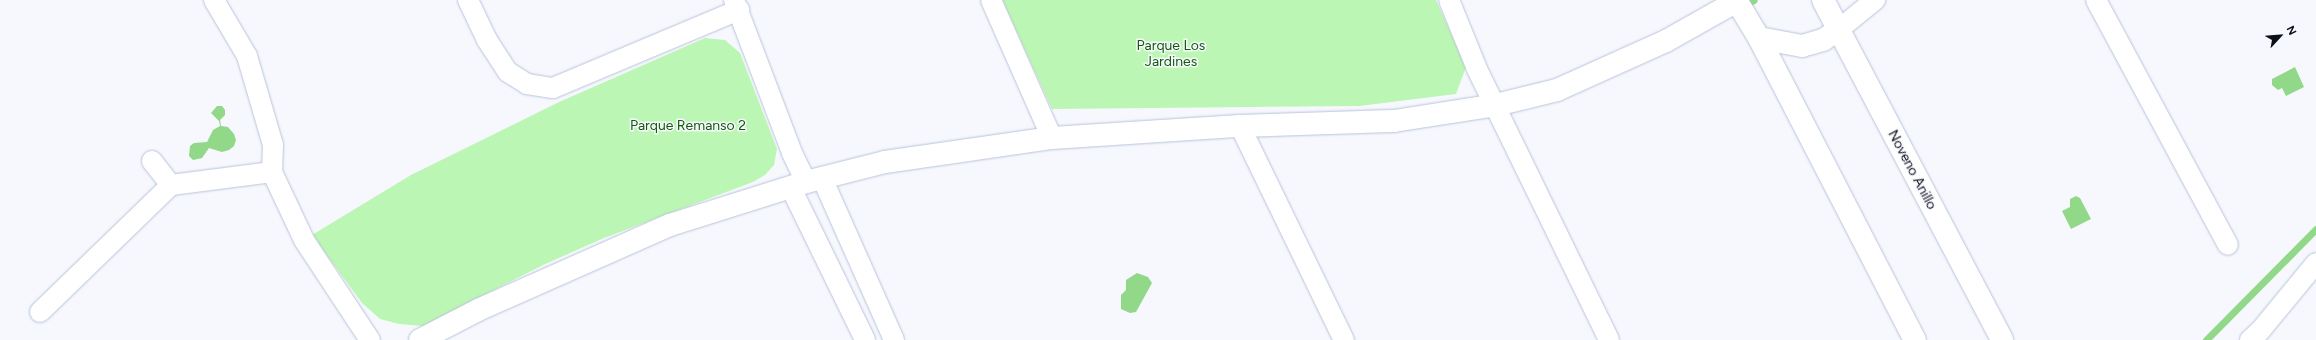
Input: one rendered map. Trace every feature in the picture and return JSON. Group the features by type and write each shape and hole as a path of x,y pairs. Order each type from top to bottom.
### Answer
{"street":[{"path":"214,0 247,56 274,145 272,172 304,240 370,340"},
{"path":"468,0 487,40 508,72 527,84 553,88 736,5 792,153 806,183 866,340"},
{"path":"991,0 1052,138"},
{"path":"1449,0 1477,69 1496,105 1609,340"},
{"path":"420,340 478,310 670,225 806,183 885,162 1052,138 1240,126 1394,121 1496,105 1564,87 1666,41 1736,0 1759,38 1915,340"},
{"name":"Noveno Anillo","path":"1823,0 2002,340"},
{"path":"1759,38 1802,46 1823,40 1838,30 1874,0"},
{"path":"2096,0 2228,245"},
{"path":"1240,126 1344,340"},
{"path":"152,161 171,185"},
{"path":"40,312 171,185 272,172"},
{"path":"806,183 894,340"},
{"path":"2258,337 2316,263"}],"green space":[{"name":"Parque Los Jardines","path":"1002,0 1436,0 1466,67 1456,94 1359,106 1052,109"},
{"name":"Parque Remanso 2","path":"705,38 725,40 740,53 777,149 774,165 765,175 753,182 604,238 543,265 423,326 399,324 380,319 362,303 312,235 411,175 559,102"}],"shaded area":[{"path":"2295,67 2304,87 2286,96 2282,88 2278,90 2272,85 2272,79"},
{"path":"217,106 222,106 225,110 225,115 220,120 221,126 228,127 234,134 236,140 234,146 229,150 222,152 209,148 202,158 193,160 189,156 190,146 194,143 207,142 213,130 220,126 219,121 211,113"},
{"path":"2076,196 2080,198 2091,219 2071,229 2062,211 2070,207 2070,199"},
{"path":"1137,273 1148,277 1152,283 1136,312 1130,313 1121,309 1121,295 1126,290 1126,280"}],"waterway":[{"path":"1750,2 1754,0"},
{"path":"2206,340 2316,229"}]}
